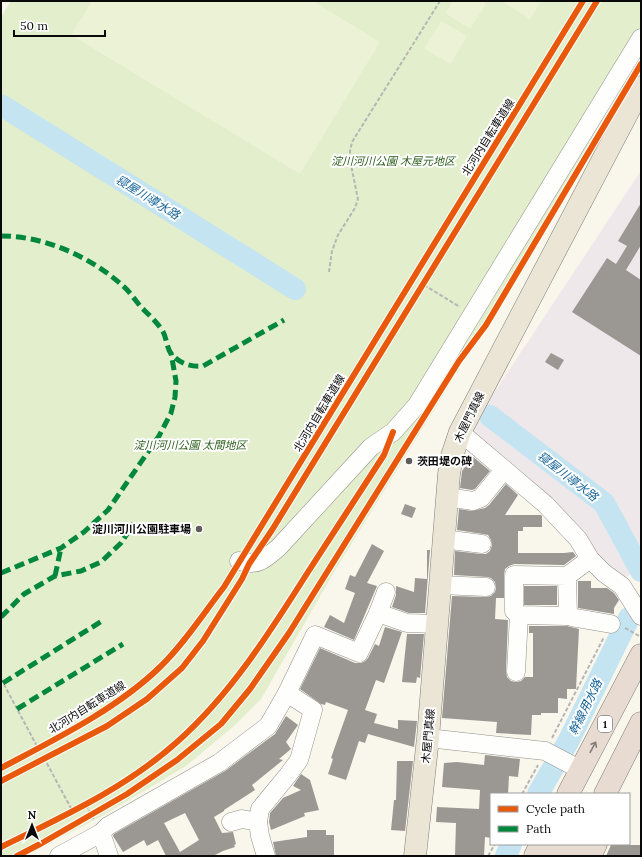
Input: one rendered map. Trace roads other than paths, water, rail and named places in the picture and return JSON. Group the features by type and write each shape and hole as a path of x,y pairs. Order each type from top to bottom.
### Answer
{"highway":[{"name":"1","path":"568,793 574,766 641,655"},
{"name":"1","path":"586,793 641,685"},
{"path":"606,793 641,723"},
{"path":"622,793 641,755"},
{"path":"535,856 541,845"},
{"path":"553,856 559,845"},
{"path":"573,856 578,845"},
{"path":"590,856 596,845"}],"main road":[{"name":"木屋門真線","path":"415,856 428,738 443,540 452,456 460,432 641,86"}],"street":[{"path":"239,561 249,564 263,560 279,547 370,447 393,432 417,404 641,38"},
{"path":"460,432 544,504 578,539 590,559 604,573 622,586 641,616"},
{"path":"447,497 473,501 478,500 504,470"},
{"path":"443,540 482,544"},
{"path":"590,559 567,576 514,575 514,611 519,615 568,616 612,622"},
{"path":"567,576 568,616"},
{"path":"440,585 486,587"},
{"path":"59,856 101,833 108,826 219,762 268,726 287,693 315,635 359,653 386,592"},
{"path":"378,613 407,623 437,624"},
{"path":"516,672 519,615"},
{"path":"264,856 258,822 260,809 299,760 313,710 287,693"},
{"path":"428,738 545,751 574,766"},
{"path":"231,822 242,820 258,822"},
{"path":"101,833 109,856"}],"waterway":[{"name":"寝屋川導水路","path":"1,105 295,289"},
{"name":"寝屋川導水路","path":"490,416 604,503 641,571"},
{"name":"幹線用水路","path":"539,793 568,742 629,618"},
{"name":"幹線用水路","path":"506,856 511,845"}],"place":[{"name":"茨田堤の碑","path":"409,461"},
{"name":"淀川河川公園駐車場","path":"199,529"}],"park label":[{"name":"淀川河川公園 木屋元地区","path":"393,161"},
{"name":"淀川河川公園 太間地区","path":"190,445"}]}
